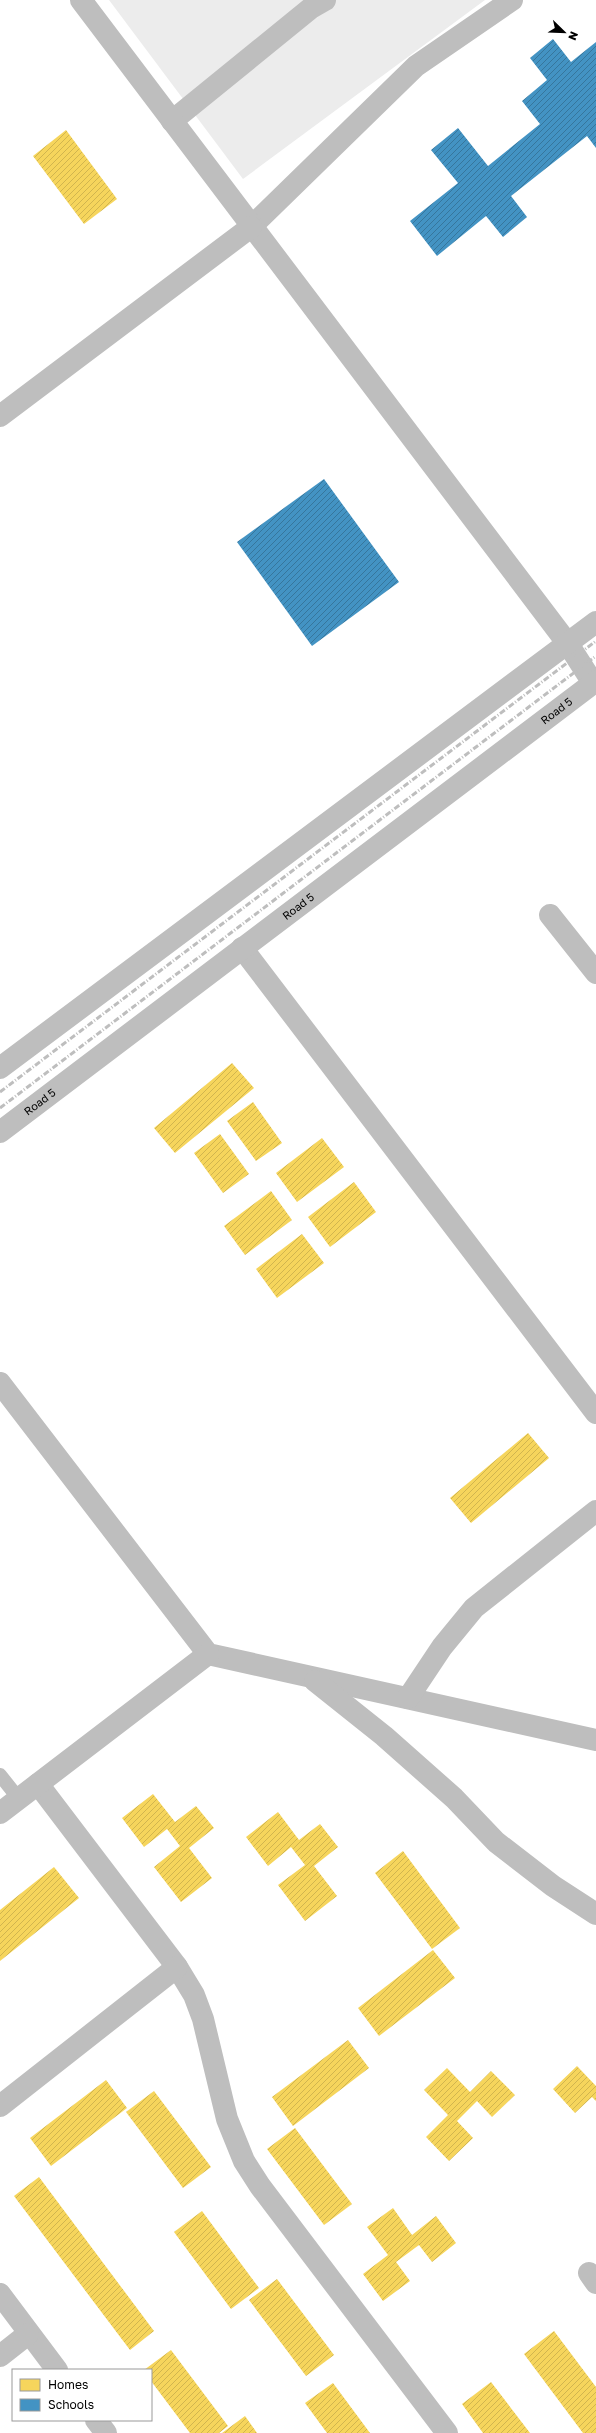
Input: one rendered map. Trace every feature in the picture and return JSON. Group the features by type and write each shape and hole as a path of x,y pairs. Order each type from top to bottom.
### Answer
{"street":[{"path":"81,0 250,227 568,644 594,682"},
{"path":"172,121 311,8 325,0"},
{"path":"0,416 250,227 416,66 459,34 512,0"},
{"path":"0,1068 596,622"},
{"name":"Road 5","path":"0,1132 594,682"},
{"path":"550,914 596,973"},
{"path":"242,948 596,1413"},
{"path":"0,1383 208,1654 596,1740"},
{"path":"408,1698 442,1646 474,1608 596,1511"},
{"path":"0,1813 208,1654"},
{"path":"311,1677 384,1736 454,1798 496,1842 553,1886 596,1914"},
{"path":"38,1784 177,1967 194,1995 203,2019 227,2119 244,2161 260,2186 447,2433"},
{"path":"0,2106 177,1967"},
{"path":"0,2294 28,2334 56,2369"},
{"path":"0,2356 28,2334"},
{"path":"97,2421 106,2433"}],"lane":[{"path":"0,1775 19,1799"}],"shaded area":[{"path":"109,0 485,0 243,179"}],"building: Homes":[{"path":"66,130 117,199 84,224 33,156"},
{"path":"232,1063 254,1088 175,1153 154,1128"},
{"path":"253,1102 282,1143 256,1161 227,1121"},
{"path":"220,1134 249,1174 223,1193 194,1153"},
{"path":"322,1138 344,1167 297,1202 276,1173"},
{"path":"354,1182 376,1212 330,1247 308,1217"},
{"path":"271,1191 292,1220 245,1255 224,1226"},
{"path":"302,1234 324,1263 277,1298 256,1269"},
{"path":"528,1433 549,1458 471,1523 450,1498"},
{"path":"153,1794 175,1822 196,1806 214,1828 189,1848 212,1878 181,1902 154,1867 180,1846 167,1829 144,1847 122,1818"},
{"path":"278,1812 299,1840 320,1824 338,1847 314,1866 337,1896 305,1921 278,1885 305,1865 291,1847 268,1866 246,1837"},
{"path":"403,1851 460,1928 432,1949 375,1873"},
{"path":"54,1867 79,1898 0,1961 0,1910"},
{"path":"433,1950 455,1978 379,2036 358,2008"},
{"path":"348,2040 369,2068 293,2126 272,2097"},
{"path":"577,2066 596,2086 596,2101 592,2097 575,2113 553,2089"},
{"path":"447,2068 470,2092 491,2071 515,2095 492,2117 477,2101 457,2121 473,2138 449,2161 426,2137 448,2115 424,2090"},
{"path":"106,2080 127,2108 51,2166 30,2138"},
{"path":"154,2091 211,2167 183,2188 126,2112"},
{"path":"295,2128 352,2204 324,2225 267,2149"},
{"path":"39,2177 154,2331 130,2350 14,2196"},
{"path":"393,2208 412,2235 436,2216 456,2243 432,2262 419,2245 396,2262 410,2281 383,2301 363,2274 388,2255 367,2227"},
{"path":"202,2211 259,2288 231,2309 174,2232"},
{"path":"277,2279 334,2355 306,2376 249,2300"},
{"path":"554,2331 596,2387 596,2433 583,2433 524,2354"},
{"path":"171,2350 228,2426 219,2433 190,2433 152,2382 152,2369 145,2369"},
{"path":"491,2382 530,2433 483,2433 462,2404"},
{"path":"333,2383 370,2433 327,2433 305,2403"},
{"path":"245,2416 257,2433 222,2433"}],"building: Schools":[{"path":"553,39 571,62 596,42 596,148 587,136 511,196 527,217 503,237 486,216 437,256 410,221 458,183 431,150 458,128 488,166 540,124 522,101 547,80 530,58"},
{"path":"324,479 399,582 312,646 237,542"}],"railway":[{"path":"0,1092 596,641"},
{"path":"0,1108 596,656"}]}
